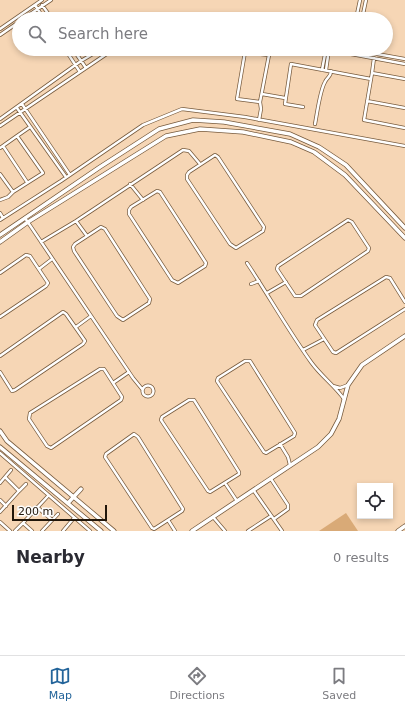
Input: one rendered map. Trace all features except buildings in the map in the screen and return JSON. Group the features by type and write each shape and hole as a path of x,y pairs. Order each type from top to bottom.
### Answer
{"street":[{"path":"33,12 51,0"},
{"path":"357,12 360,0"},
{"path":"363,12 366,0"},
{"path":"24,12 41,1 48,12"},
{"path":"34,5 39,12"},
{"path":"0,29 12,21"},
{"path":"0,35 12,27"},
{"path":"70,56 80,72"},
{"path":"78,56 86,68"},
{"path":"0,119 89,56"},
{"path":"0,126 104,56"},
{"path":"244,56 237,99 260,102"},
{"path":"259,120 261,109 260,102 268,56"},
{"path":"324,70 326,56"},
{"path":"364,56 405,64"},
{"path":"390,56 405,59"},
{"path":"374,58 364,120 405,128"},
{"path":"303,107 285,104 291,64 371,79"},
{"path":"315,124 323,87 331,71"},
{"path":"372,73 405,79"},
{"path":"262,94 286,98"},
{"path":"367,101 405,108"},
{"path":"22,104 70,175"},
{"path":"17,108 66,178"},
{"path":"0,220 66,178 143,125 182,109 259,120 405,146"},
{"path":"0,236 100,167 159,129 193,120 224,122 290,134 319,147 346,165 405,228"},
{"path":"27,182 1,147 30,127"},
{"path":"0,242 28,222 166,136 200,129 243,132 291,142 314,152 345,175 405,238"},
{"path":"0,200 8,197 27,182 43,173 17,136"},
{"path":"41,242 76,221 183,150 189,151 200,164"},
{"path":"215,155 218,157 264,227 263,231 236,248 230,244 187,179 187,174 200,164 215,155"},
{"path":"0,174 13,192"},
{"path":"130,184 142,200"},
{"path":"157,191 160,192 206,263 205,266 178,283 172,280 129,214 131,207 142,200 157,191"},
{"path":"0,213 3,218"},
{"path":"25,218 142,389 144,396 150,396 153,394 150,386 146,386 142,389"},
{"path":"348,220 352,222 369,248 366,253 301,296 295,296 286,282 277,269 279,264 348,220"},
{"path":"76,221 87,236"},
{"path":"101,227 105,229 150,299 149,303 123,320 117,316 74,251 73,247 75,244 87,236 101,227"},
{"path":"0,273 26,255 30,256 48,283 46,286 0,317"},
{"path":"39,270 52,259"},
{"path":"247,263 312,363 330,385 339,392 344,400"},
{"path":"405,302 390,278 386,277 317,320 315,325 333,352 336,353 405,309"},
{"path":"251,284 259,280"},
{"path":"267,293 286,282"},
{"path":"0,356 63,312 85,340 83,344 15,390 12,391 0,372"},
{"path":"76,327 91,316"},
{"path":"192,531 318,448 331,434 339,419 348,385 362,365 405,336"},
{"path":"303,350 324,339"},
{"path":"245,361 250,361 294,430 294,436 280,444 268,452 264,452 218,384 218,378 245,361"},
{"path":"100,369 104,369 113,383 122,397 119,403 51,448 29,419 30,413 100,369"},
{"path":"113,383 129,372"},
{"path":"330,385 340,388 348,385"},
{"path":"189,400 194,400 238,469 238,474 225,483 212,491 208,491 162,422 162,417 189,400"},
{"path":"0,432 7,441 114,531"},
{"path":"131,435 136,435 138,437 182,506 182,511 168,520 156,528 152,528 105,457 106,454 131,435"},
{"path":"280,444 288,456 290,466"},
{"path":"0,446 101,531"},
{"path":"0,453 90,531"},
{"path":"0,460 3,456"},
{"path":"0,482 11,470"},
{"path":"5,477 20,491"},
{"path":"271,479 288,505 288,509 274,519"},
{"path":"225,483 237,502"},
{"path":"0,512 26,484"},
{"path":"68,503 80,489"},
{"path":"254,491 282,531"},
{"path":"16,531 48,496"},
{"path":"0,500 6,506"},
{"path":"37,507 52,520"},
{"path":"42,531 58,514"},
{"path":"248,531 271,516"},
{"path":"213,517 225,531"},
{"path":"63,531 74,518"},
{"path":"168,520 176,531"},
{"path":"0,522 10,531"},
{"path":"23,523 32,531"},
{"path":"398,531 405,526"},
{"path":"2,531 6,527"}],"shaded area":[{"path":"346,513 358,531 319,531"}]}
